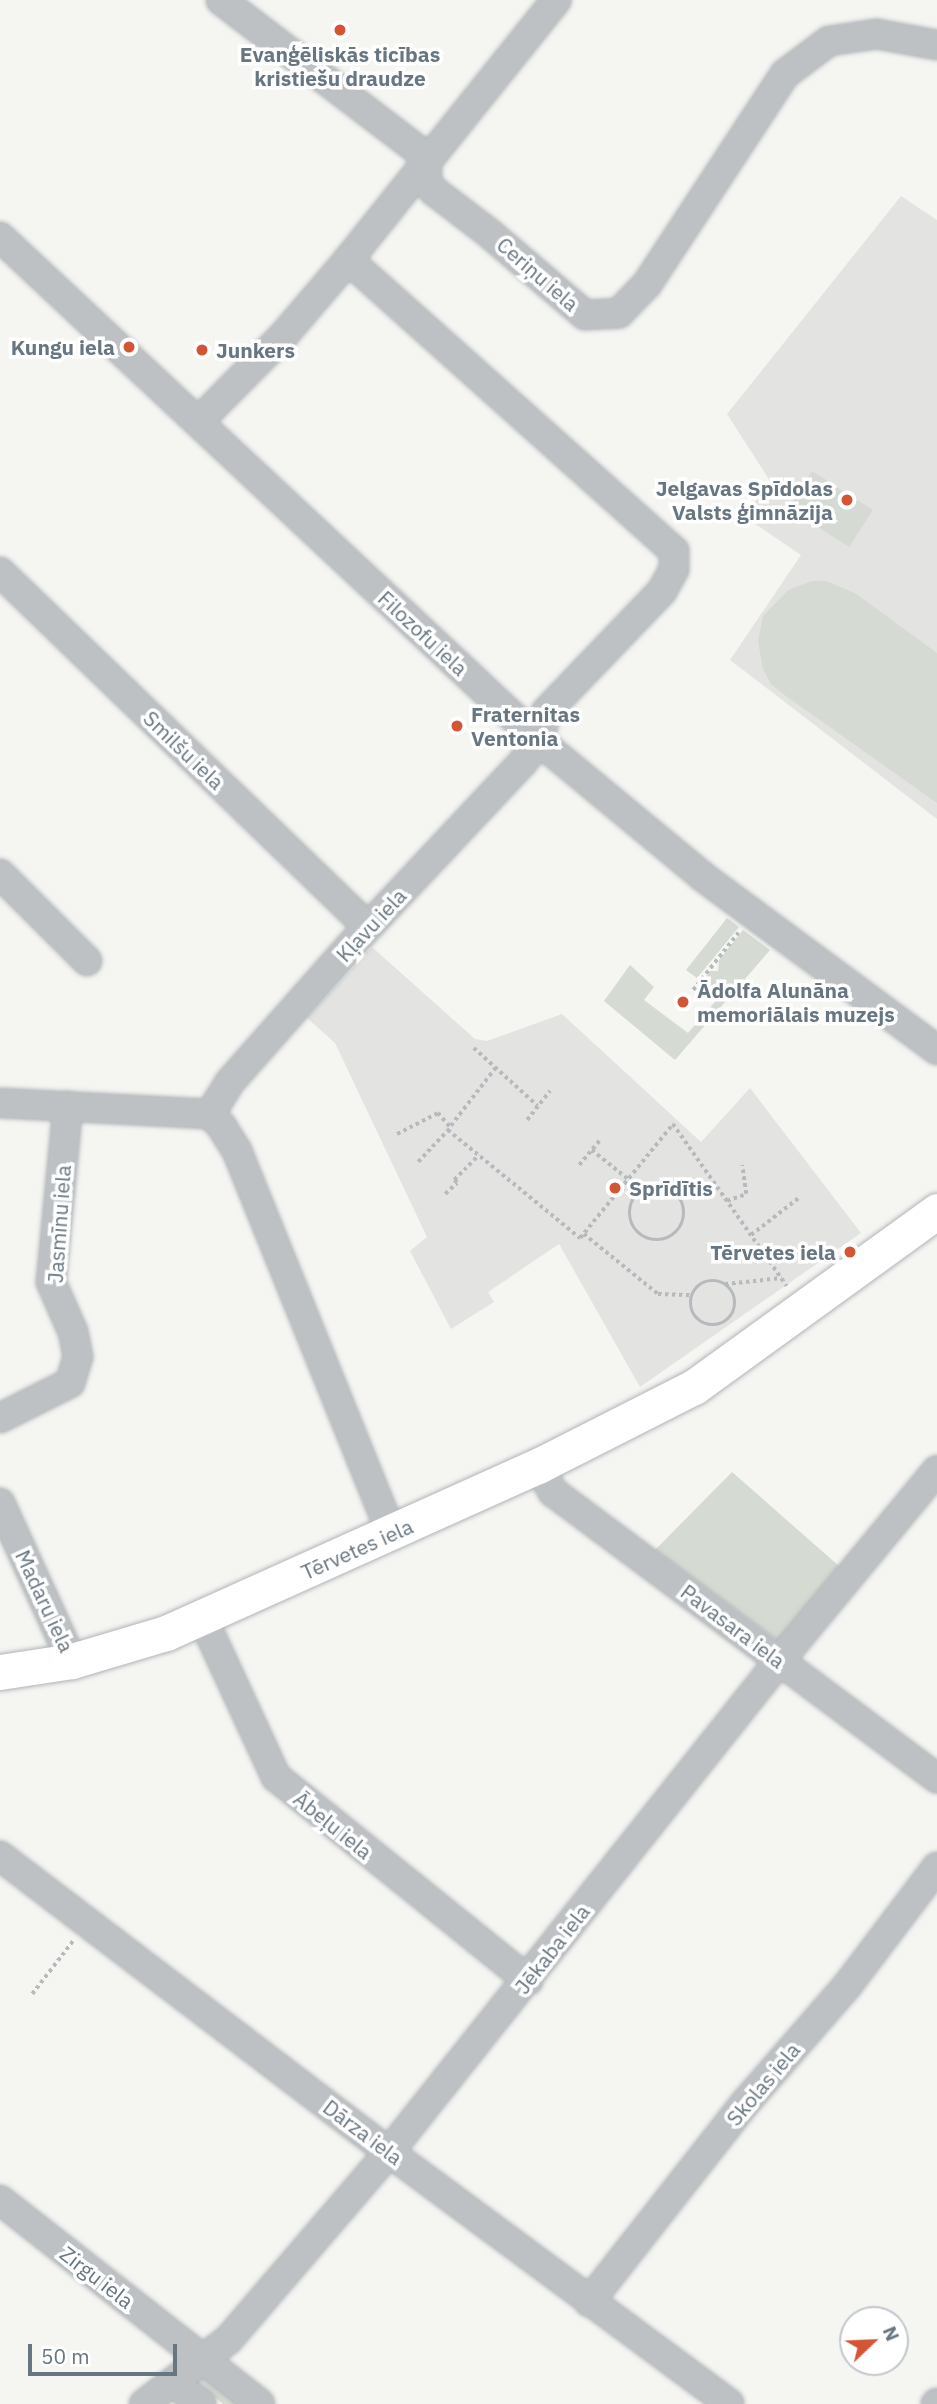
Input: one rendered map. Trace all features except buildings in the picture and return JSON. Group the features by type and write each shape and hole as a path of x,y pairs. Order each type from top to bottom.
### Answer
{"main road":[{"name":"Tērvetes iela","path":"0,1672 72,1661 203,1619 538,1466 695,1387 937,1211"}],"street":[{"name":"Ceriņu iela","path":"221,0 418,150 426,165 427,183 434,191 489,233 585,315 619,313 647,284 785,74 829,41 877,34 937,45"},
{"path":"198,422 247,374 348,260 556,0"},
{"name":"Filozofu iela","path":"0,237 539,741 702,876 937,1050"},
{"path":"348,260 674,551 674,569 662,591 546,712 539,741"},
{"name":"Smilšu iela","path":"0,572 368,927"},
{"name":"Kļavu iela","path":"199,1113 368,927 491,797 539,741"},
{"path":"0,874 87,961"},
{"path":"0,1103 199,1113 237,1151 392,1534"},
{"name":"Jasmīnu iela","path":"0,1418 70,1383 78,1357 73,1332 51,1282 68,1106"},
{"name":"Pavasara iela","path":"538,1466 553,1492 937,1778"},
{"name":"Jēkaba iela","path":"144,2404 204,2361 229,2339 389,2152 780,1660 937,1469"},
{"name":"Madaru iela","path":"0,1503 72,1661"},
{"name":"Ābeļu iela","path":"203,1619 276,1777 528,1980"},
{"name":"Dārza iela","path":"0,1856 389,2152 729,2404"},
{"name":"Skolas iela","path":"589,2302 746,2102 847,1986 937,1867"},
{"name":"Zirgu iela","path":"0,2200 260,2404"}],"path":[{"path":"693,990 745,923"},
{"path":"474,1048 538,1106"},
{"path":"418,1162 449,1128 496,1068"},
{"path":"527,1119 550,1091"},
{"path":"397,1134 438,1113 449,1128 580,1238 673,1124 790,1291"},
{"path":"579,1165 601,1139"},
{"path":"592,1150 628,1179"},
{"path":"445,1194 457,1183 454,1180 480,1155"},
{"path":"727,1202 746,1194 741,1165"},
{"path":"655,1186 671,1190 682,1203 682,1220 679,1227 667,1238 650,1239 642,1236 632,1223 630,1215 634,1199 639,1192 655,1186"},
{"path":"621,1189 634,1199"},
{"path":"751,1235 800,1197"},
{"path":"584,1234 658,1294 692,1295"},
{"path":"725,1284 782,1278"},
{"path":"718,1281 725,1284 731,1290 735,1304 730,1319 723,1324 708,1325 695,1317 690,1303 692,1295 702,1283 718,1281"},
{"path":"33,1994 86,1923"}],"shaded area":[{"name":"Jelgavas Spīdolas Valsts ģimnāzija","path":"901,196 937,220 937,819 730,660 801,555 742,515 772,484 727,414"},
{"path":"812,471 873,510 849,547 788,508"},
{"path":"812,581 826,581 855,593 937,653 937,803 771,684 763,669 758,641 763,616 788,590"},
{"path":"727,918 739,927 697,978 686,970"},
{"path":"743,930 770,950 675,1060 604,1001 630,965 654,987 644,1000 688,1033 720,996 702,982 710,971 718,971 719,960"},
{"name":"Sprīdītis","path":"372,947 475,1039 487,1041 562,1014 701,1142 750,1088 861,1233 640,1387 559,1244 488,1292 494,1302 451,1329 410,1251 427,1237 335,1043 307,1018"},
{"path":"732,1472 839,1566 778,1641 655,1550"},
{"path":"197,2376 211,2378 244,2404 223,2404 197,2383 181,2387"}],"place":[{"name":"Evanģēliskās ticības kristiešu draudze","path":"340,30"},
{"name":"Kungu iela","path":"129,347"},
{"name":"Junkers","path":"202,350"},
{"name":"Jelgavas Spīdolas Valsts ģimnāzija","path":"847,500"},
{"name":"Fraternitas Ventonia","path":"457,726"},
{"name":"Ādolfa Alunāna memoriālais muzejs","path":"683,1002"},
{"name":"Sprīdītis","path":"615,1188"},
{"name":"Tērvetes iela","path":"850,1252"}]}
